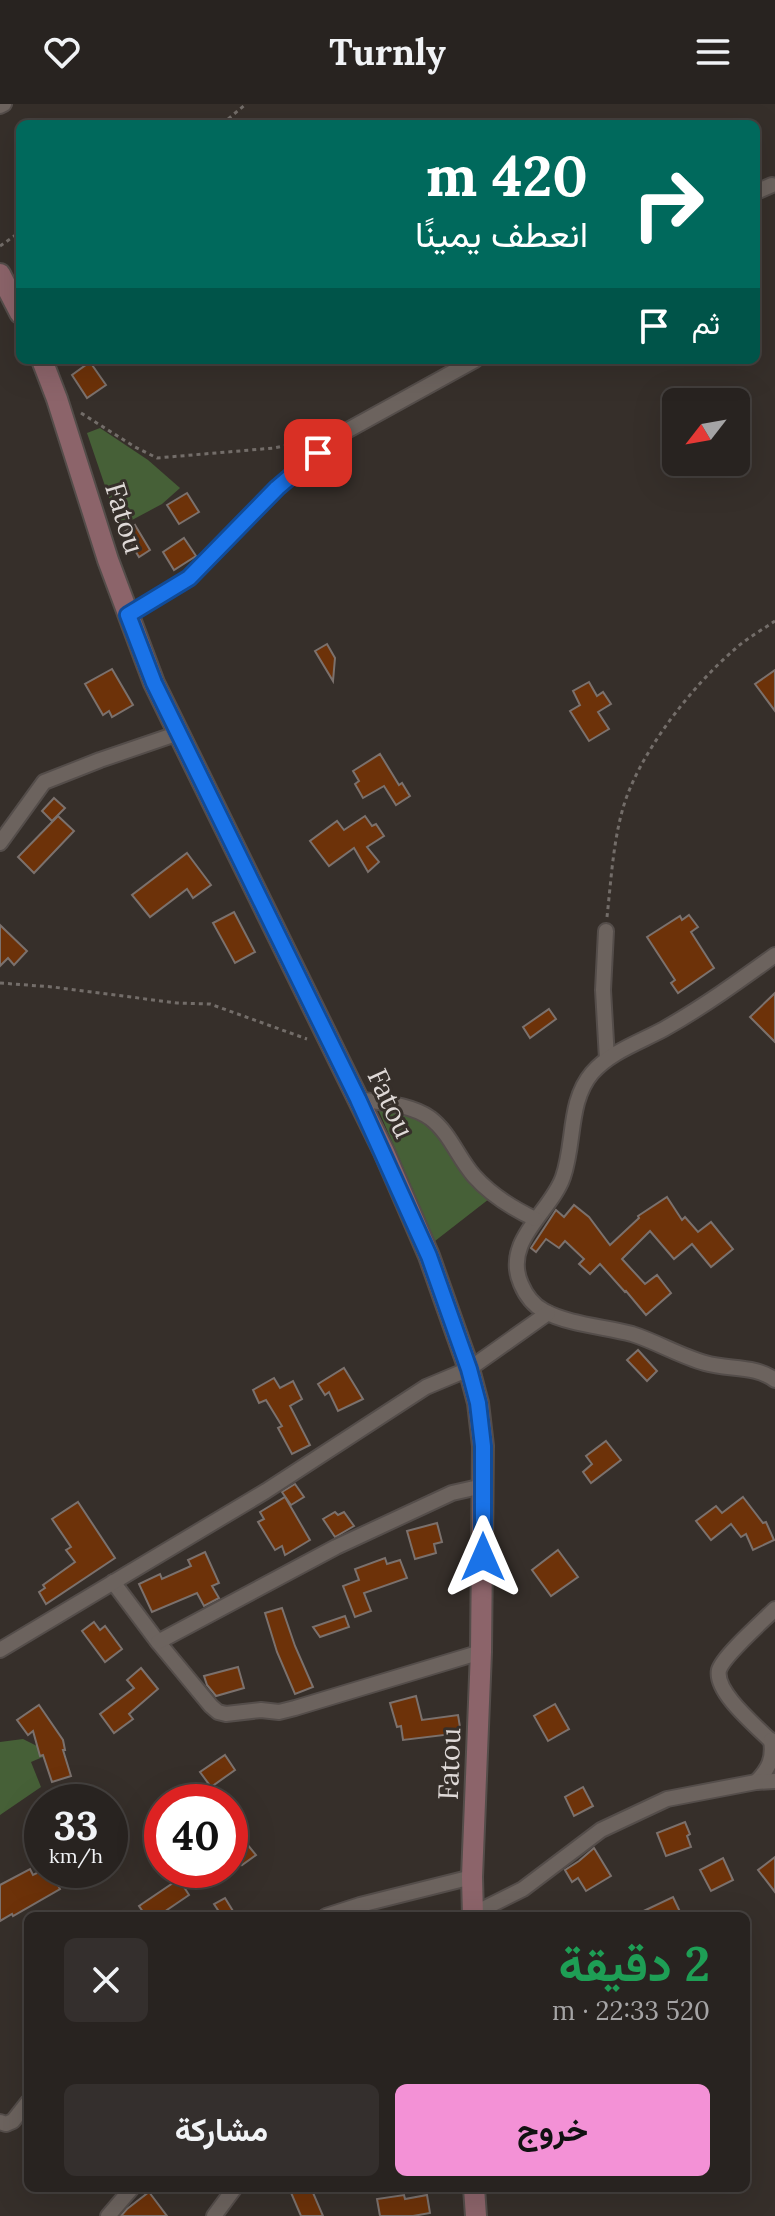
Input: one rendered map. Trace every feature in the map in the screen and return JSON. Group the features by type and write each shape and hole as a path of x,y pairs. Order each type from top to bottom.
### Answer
{"street":[{"path":"760,190 772,185"},
{"path":"0,274 16,305"},
{"name":"Fatou","path":"44,364 108,560 154,683 358,1099 429,1256 469,1369 478,1403 483,1486 473,1912"},
{"path":"128,615 189,578 277,488 339,435 468,364"},
{"path":"0,843 44,782 179,733"},
{"path":"606,931 603,990 607,1059"},
{"path":"775,955 686,1016 607,1059 591,1074 576,1102 570,1154 562,1180 519,1248 519,1279 526,1295 548,1313 631,1334 708,1364 754,1370 775,1380"},
{"path":"358,1099 405,1107 429,1117 441,1128 480,1182 535,1219"},
{"path":"0,1650 329,1451 426,1387 469,1369 548,1313"},
{"path":"158,1642 336,1547 452,1493 483,1486"},
{"path":"113,1582 211,1706 226,1714 261,1710 279,1712 481,1652"},
{"path":"756,1782 768,1770 773,1742 741,1712 723,1689 719,1671 722,1664 775,1609"},
{"path":"479,1912 523,1889 601,1830 667,1799 775,1781"},
{"path":"338,1912 472,1877"},
{"path":"0,2122 6,2124 13,2121 24,2107"},
{"path":"108,2216 129,2192"},
{"path":"214,2216 231,2192"},
{"path":"474,2192 476,2216"}],"path":[{"path":"227,120 246,104"},
{"path":"57,399 157,458 274,448 339,435"},
{"path":"606,931 617,833 633,782 673,716 701,681 736,647 775,621"},
{"path":"0,983 210,1004 334,1047"}],"green space":[{"path":"100,428 148,460 180,488 162,504 119,527 87,433"},
{"path":"379,1106 428,1121 460,1167 489,1199 435,1241 378,1109"},
{"path":"23,1739 43,1749 45,1756 31,1762 40,1784 24,1784 24,1799 0,1815 0,1742"}],"building":[{"path":"91,364 106,385 87,398 72,375"},
{"path":"187,493 199,512 179,524 167,505"},
{"path":"135,525 150,550 139,557 124,532"},
{"path":"184,538 196,556 174,570 163,552"},
{"path":"327,644 335,658 333,681 315,651"},
{"path":"112,669 133,705 112,717 109,711 103,715 85,684"},
{"path":"775,670 775,711 755,684"},
{"path":"589,682 597,696 603,692 611,704 598,712 609,729 589,741 570,711 580,705 573,691"},
{"path":"380,754 399,785 402,783 410,796 396,805 384,786 363,798 355,784 359,781 353,771"},
{"path":"54,798 65,808 52,821 42,811"},
{"path":"58,816 74,831 34,873 18,857"},
{"path":"365,816 372,826 376,824 384,836 367,847 379,862 368,872 354,848 329,866 310,841 337,821 344,830"},
{"path":"187,853 211,885 193,898 187,889 150,917 132,895"},
{"path":"234,912 255,952 235,963 213,923"},
{"path":"689,915 698,927 691,932 714,968 678,993 671,983 675,980 647,937 680,916 682,920"},
{"path":"0,925 27,951 14,965 8,958 0,966"},
{"path":"775,993 775,1042 750,1017"},
{"path":"549,1009 556,1019 530,1038 523,1027"},
{"path":"667,1197 682,1220 685,1217 698,1232 711,1222 733,1249 711,1267 692,1244 674,1259 650,1231 622,1259 645,1284 657,1275 671,1293 646,1315 600,1264 590,1274 579,1264 584,1259 565,1241 559,1248 546,1239 536,1252 531,1248 556,1210 564,1217 574,1205 589,1217 610,1245 638,1216"},
{"path":"638,1350 657,1371 647,1381 627,1360"},
{"path":"344,1368 363,1399 338,1411 329,1392 325,1395 318,1384"},
{"path":"274,1378 280,1388 293,1381 302,1399 290,1406 310,1445 292,1454 278,1428 282,1426 266,1400 259,1403 253,1390"},
{"path":"606,1441 621,1460 591,1483 583,1472 592,1464 586,1456"},
{"path":"295,1484 304,1497 291,1505 282,1492"},
{"path":"285,1497 310,1540 285,1555 282,1546 275,1550 258,1522 264,1519 260,1512"},
{"path":"743,1497 763,1523 766,1522 774,1540 753,1550 746,1534 741,1537 731,1524 711,1540 696,1521 716,1506 722,1513"},
{"path":"78,1502 115,1558 46,1604 39,1592 45,1588 43,1585 75,1562 66,1550 71,1547 52,1519"},
{"path":"335,1512 338,1515 344,1512 354,1526 335,1537 323,1519"},
{"path":"437,1523 442,1542 434,1544 436,1553 415,1559 407,1531"},
{"path":"558,1550 578,1577 551,1596 532,1570"},
{"path":"205,1552 219,1583 212,1586 219,1598 204,1606 197,1593 152,1612 139,1584 160,1574 162,1579 191,1566 188,1560"},
{"path":"385,1558 387,1564 400,1560 407,1578 364,1593 371,1611 355,1617 343,1586 359,1580 355,1569"},
{"path":"282,1608 313,1687 295,1694 265,1613"},
{"path":"345,1616 349,1627 320,1637 313,1627"},
{"path":"94,1622 100,1630 105,1626 122,1649 105,1662 82,1631"},
{"path":"238,1667 244,1688 216,1696 204,1676"},
{"path":"141,1668 158,1689 129,1714 133,1719 114,1733 100,1714 134,1688 127,1680"},
{"path":"416,1696 422,1720 458,1715 461,1733 403,1740 401,1726 397,1727 390,1703"},
{"path":"555,1704 569,1729 548,1741 534,1716"},
{"path":"39,1705 63,1740 71,1776 52,1782 33,1731 28,1735 17,1720"},
{"path":"225,1755 235,1770 215,1784 209,1784 200,1772"},
{"path":"583,1787 593,1806 574,1816 565,1797"},
{"path":"685,1822 691,1847 666,1856 657,1833"},
{"path":"248,1845 256,1855 248,1861"},
{"path":"594,1848 611,1876 586,1891 578,1878 572,1882 565,1870"},
{"path":"775,1857 775,1892 758,1870"},
{"path":"723,1858 733,1880 711,1891 700,1870"},
{"path":"24,1872 24,1888 60,1889 0,1921 0,1885"},
{"path":"166,1888 185,1888 189,1895 164,1912 143,1912 139,1906"},
{"path":"673,1897 680,1912 641,1912"},
{"path":"225,1898 233,1911 219,1912 214,1904"},
{"path":"149,2192 167,2216 121,2216 127,2209"},
{"path":"291,2192 313,2192 323,2216 301,2216"},
{"path":"404,2195 405,2199 427,2195 430,2213 380,2216 377,2199"}],"route":[{"path":"318,453 277,488 189,578 128,615 154,683 334,1047 429,1256 478,1403 483,1446 483,1557"}]}
